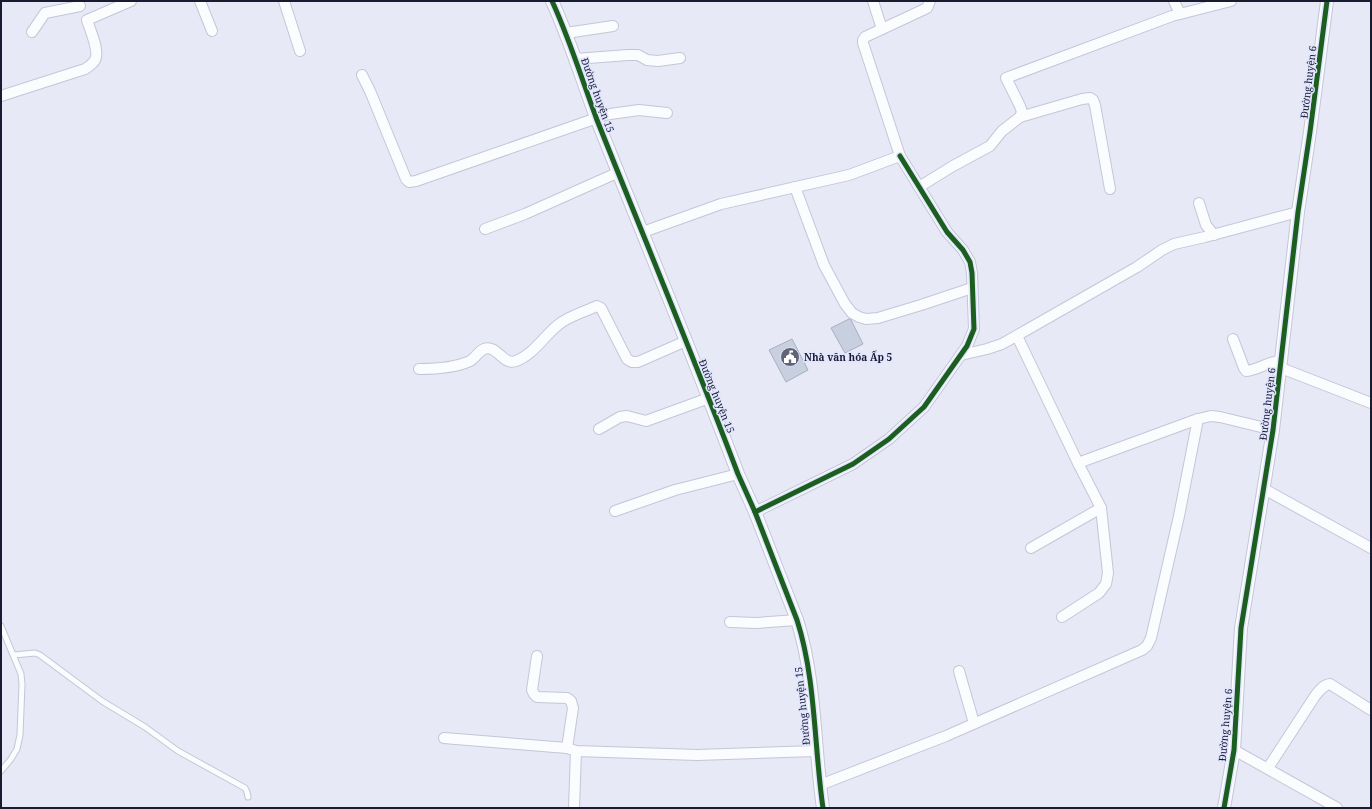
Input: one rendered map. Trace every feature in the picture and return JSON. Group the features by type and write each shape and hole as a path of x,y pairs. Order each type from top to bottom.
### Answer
{"street":[{"path":"87,20 131,1"},
{"path":"200,1 212,31"},
{"path":"284,1 300,51"},
{"name":"Đường huyện 15","path":"552,1 576,59 596,117 797,620 802,636 810,683 823,808"},
{"path":"873,1 882,30"},
{"path":"755,512 852,464 889,439 924,407 968,346 974,329 972,273 970,262 963,250 947,232 900,156 863,43 865,37 927,8 930,1"},
{"path":"1174,1 1180,14"},
{"path":"1020,116 1022,112 1020,106 1006,78 1083,48 1180,14 1227,1"},
{"name":"Đường huyện 6","path":"1224,808 1234,750 1241,628 1273,430 1298,212 1328,1"},
{"path":"1,96 86,69 96,59 97,52 87,20 79,4 45,13 32,32"},
{"path":"566,33 613,26"},
{"path":"576,59 628,55 658,61 680,58"},
{"path":"362,75 370,90 406,179 409,182 416,181 596,117 639,110 667,113"},
{"path":"919,187 990,146 1002,131 1020,116 1090,98 1093,100 1095,105 1110,190"},
{"path":"643,232 721,204 850,174 900,156"},
{"path":"485,229 525,214 619,172"},
{"path":"795,187 824,265 845,304 852,313 859,318 878,318 972,288"},
{"path":"1199,203 1206,225 1214,235"},
{"path":"961,355 987,350 1002,344 1137,267 1162,250 1174,244 1214,235 1298,212"},
{"path":"419,369 435,369 471,361 483,349 488,348 495,351 505,360 512,362 518,360 532,350 565,319 597,306 601,308 627,359 632,362 638,362 686,341"},
{"path":"1017,336 1101,508 1108,573 1106,584 1099,593 1062,617"},
{"path":"1233,339 1246,371 1276,361 1281,365 1371,403"},
{"path":"599,429 620,416 626,416 646,422 709,398"},
{"path":"1078,463 1198,419 1211,416 1273,430"},
{"path":"820,785 946,736 1124,659 1147,646 1151,638 1179,516 1198,419"},
{"path":"615,511 675,490 738,474"},
{"path":"1264,489 1371,548"},
{"path":"1031,548 1101,508"},
{"path":"730,622 756,623 797,620"},
{"path":"537,656 532,690 534,694 538,697 567,698 571,701 573,708 571,750 574,808"},
{"path":"959,671 974,723"},
{"path":"1268,768 1315,696 1327,684 1330,684 1371,710"},
{"path":"444,738 571,750 697,755 816,751"},
{"path":"1234,750 1336,808"}],"lane":[{"path":"1,626 21,674 20,736 17,749 1,771"},
{"path":"14,655 35,653 40,655 102,701 145,727 178,750 245,788 248,797"}],"building":[{"path":"849,319 851,320 863,344 845,353 831,328"},
{"path":"792,339 808,370 786,382 769,350"}],"cycle path":[{"path":"552,1 570,45 597,120 797,620 808,666 823,808"},
{"path":"1224,808 1234,750 1241,628 1273,430 1298,212 1327,1"},
{"path":"755,512 853,464 889,439 924,407 967,346 974,329 972,273 970,262 963,250 947,232 900,156"}],"place":[{"name":"Nhà văn hóa Ấp 5","path":"790,357"}]}
